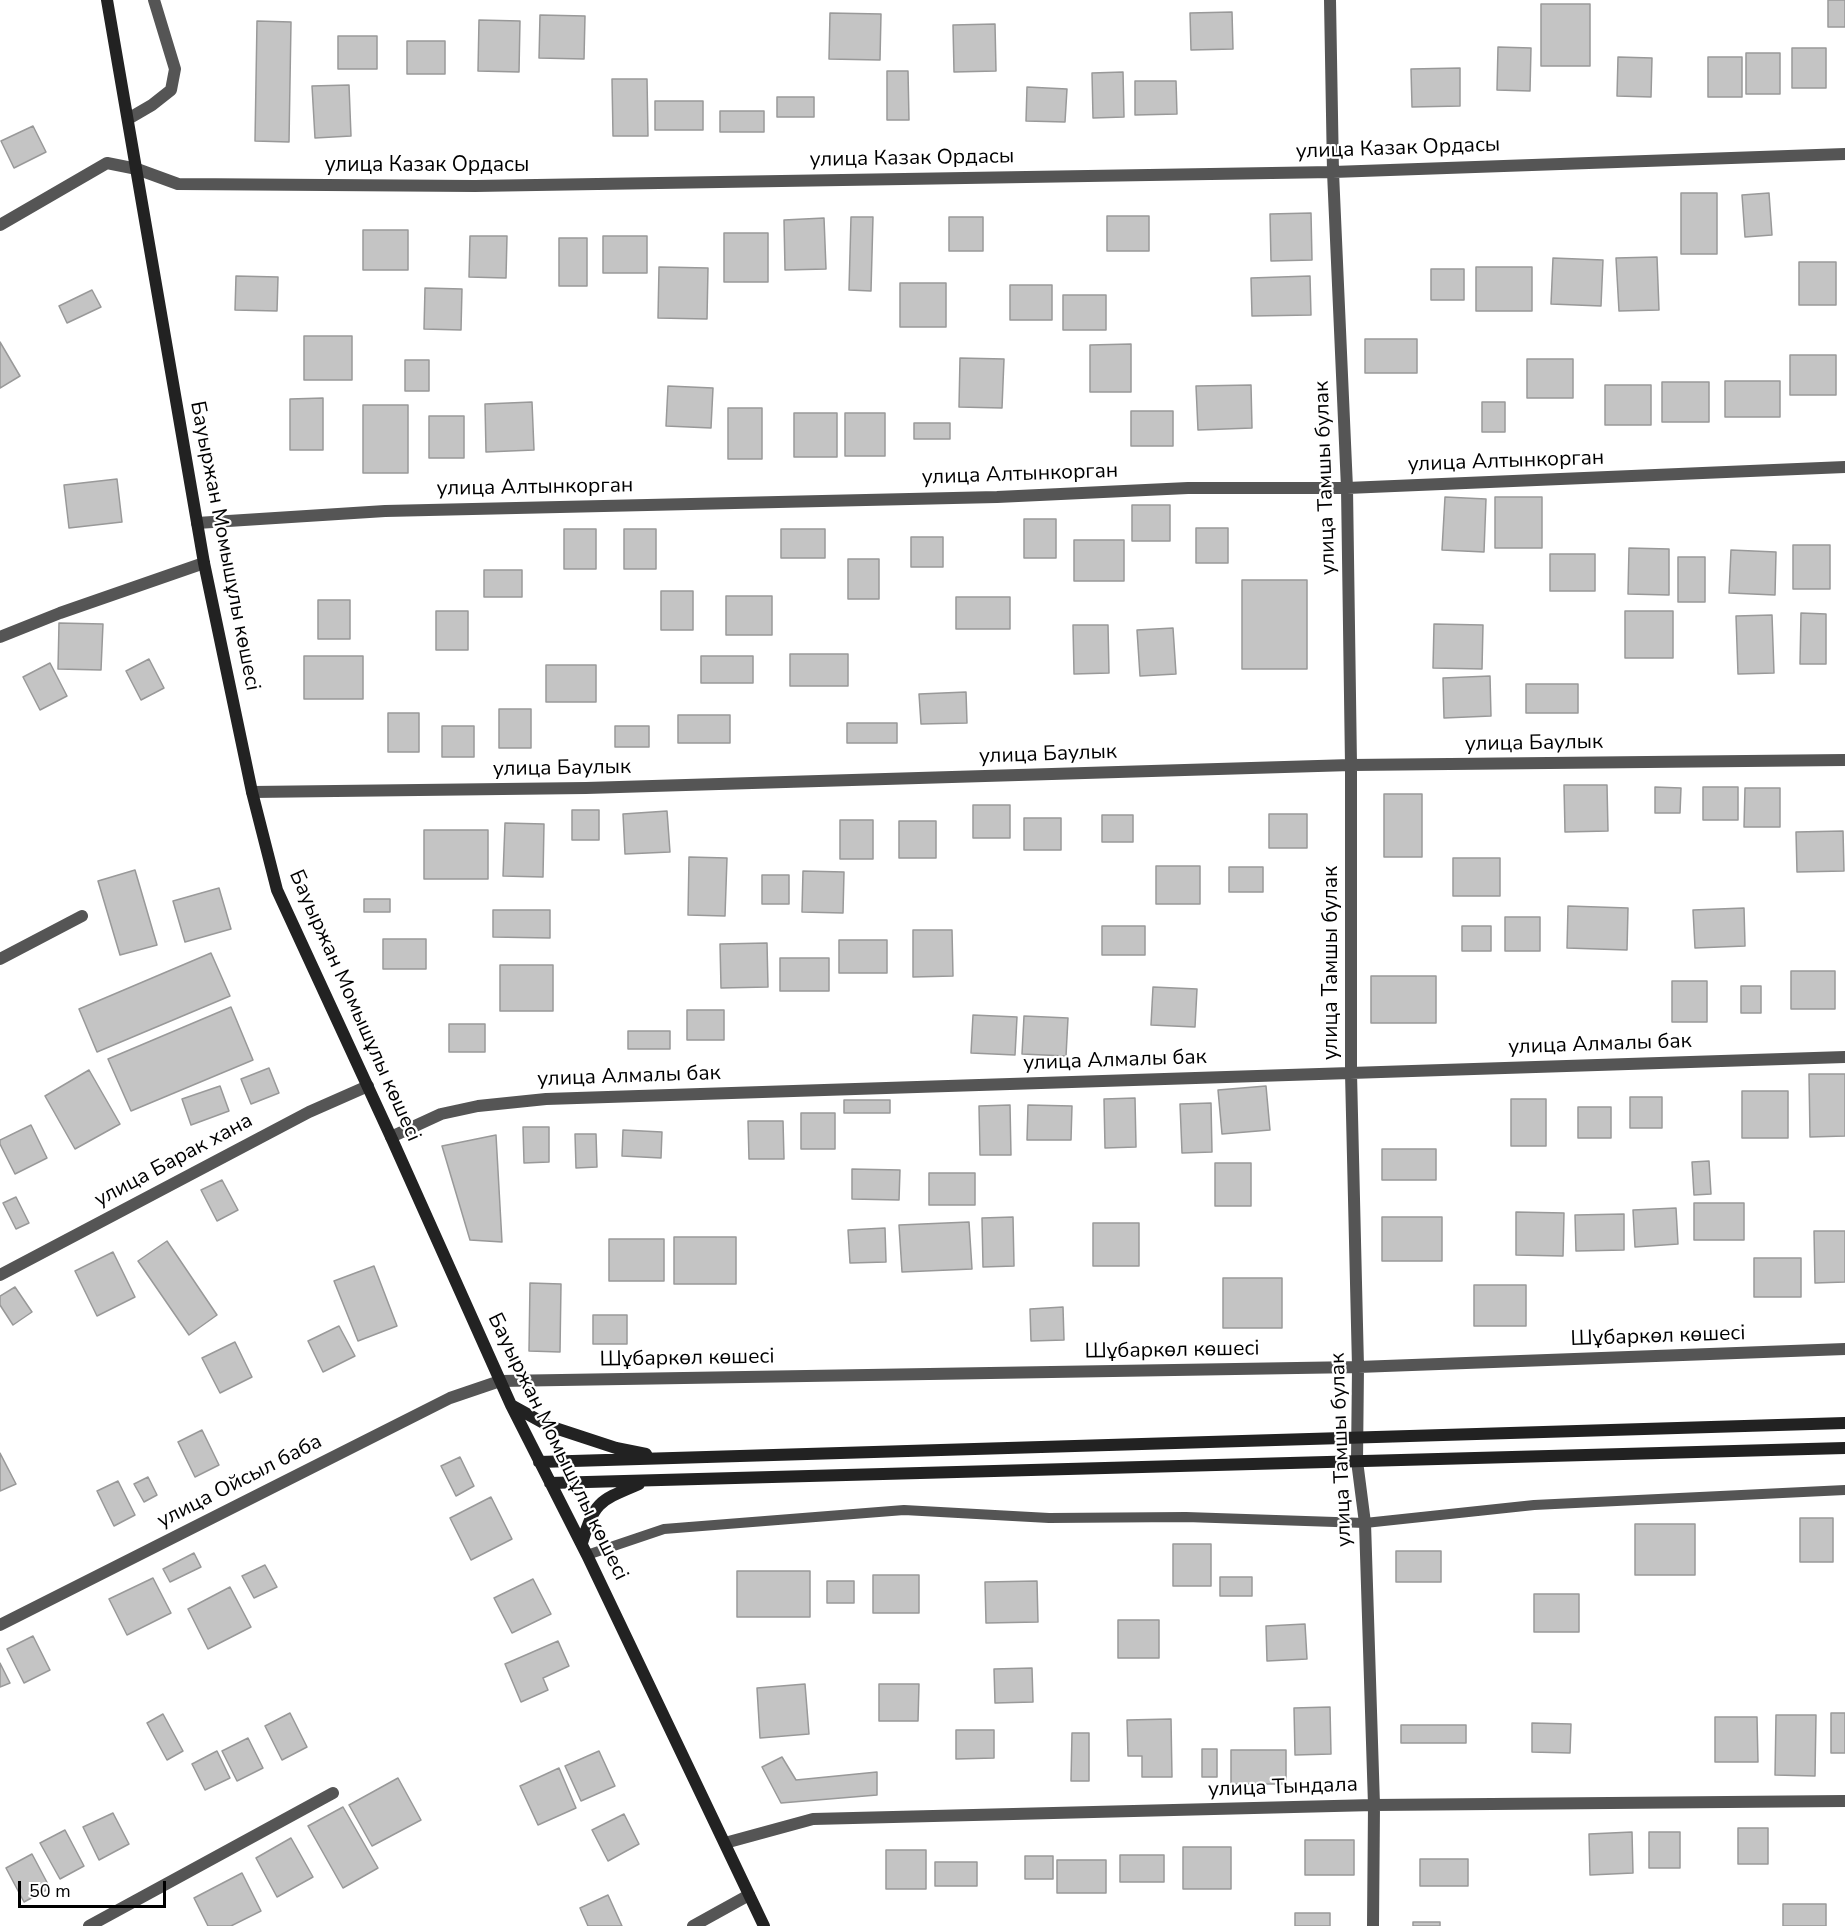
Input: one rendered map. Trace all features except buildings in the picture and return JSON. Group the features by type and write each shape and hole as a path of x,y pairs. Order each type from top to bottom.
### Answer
{"street":[{"name":"Бауыржан Момышұлы көшесі","path":"107,0 204,563 252,792 277,890 368,1086 500,1382 584,1549 765,1926"},
{"path":"128,119 152,105 171,90 175,69 154,0"},
{"name":"улица Тамшы булак","path":"1329,0 1333,172 1347,488 1352,765 1351,1073 1358,1367 1357,1461 1365,1523 1374,1805 1373,1926"},
{"name":"улица Казак Ордасы","path":"0,225 108,163 137,169 178,184 475,186 1333,172 1845,154"},
{"name":"улица Алтынкорган","path":"197,523 385,511 997,497 1188,488 1347,488 1845,467"},
{"path":"0,637 60,613 204,563"},
{"name":"улица Баулык","path":"252,792 586,788 1352,765 1845,760"},
{"path":"0,958 81,916"},
{"name":"улица Алмалы бак","path":"391,1137 441,1114 478,1106 546,1098 1845,1057"},
{"name":"улица Барак хана","path":"0,1275 299,1117 368,1086"},
{"name":"Шұбаркөл көшесі","path":"500,1382 1358,1367 1845,1349"},
{"name":"улица Ойсыл баба","path":"0,1625 450,1398 500,1382"},
{"path":"512,1405 549,1426 616,1448 667,1458"},
{"path":"539,1461 1845,1423"},
{"path":"550,1483 1845,1448"},
{"path":"584,1549 588,1523 596,1507 610,1496 646,1481"},
{"path":"89,1926 333,1793"},
{"name":"улица Тындала","path":"725,1843 813,1819 1374,1805 1845,1801"},
{"path":"693,1926 749,1895"}],"lane":[{"path":"584,1549 664,1529 904,1510 1049,1518 1186,1517 1365,1523 1534,1505 1845,1490"}]}
